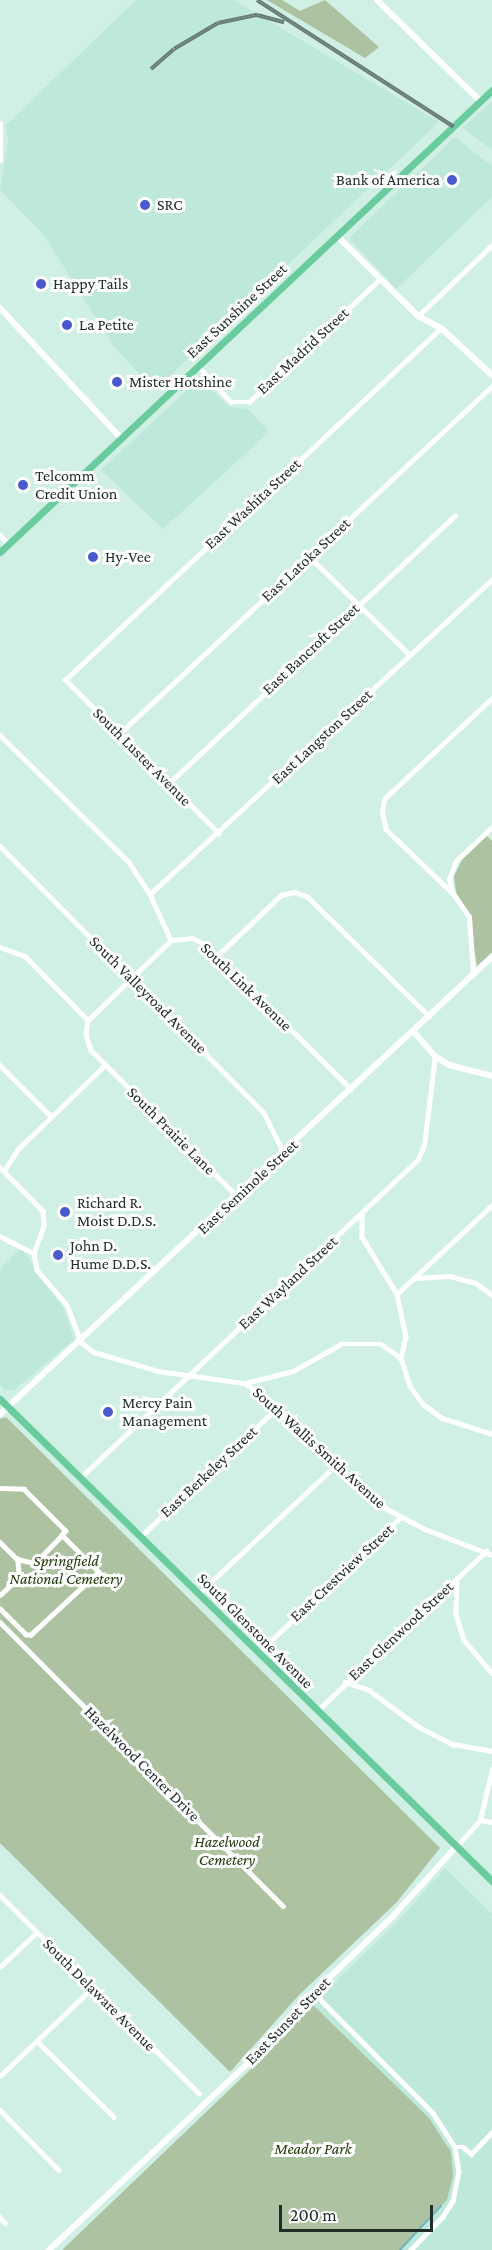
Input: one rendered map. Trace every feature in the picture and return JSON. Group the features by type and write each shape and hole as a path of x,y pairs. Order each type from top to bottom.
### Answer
{"main road":[{"name":"East Sunshine Street","path":"0,552 492,90"},
{"name":"South Glenstone Avenue","path":"0,1399 492,1881"}],"street":[{"path":"377,0 480,101"},
{"path":"0,124 0,160"},
{"path":"337,236 418,316 441,328 492,375"},
{"path":"418,316 492,245"},
{"name":"East Madrid Street","path":"198,366 231,402 249,402 380,279"},
{"path":"0,308 122,438"},
{"name":"East Washita Street","path":"64,680 441,328"},
{"name":"East Latoka Street","path":"119,734 492,386"},
{"name":"East Bancroft Street","path":"168,784 455,515"},
{"path":"0,535 9,544"},
{"path":"310,557 410,655"},
{"name":"East Langston Street","path":"150,894 219,834 492,579"},
{"name":"South Luster Avenue","path":"64,680 219,834"},
{"path":"473,976 469,917 453,894 386,830 382,812 384,800 492,698"},
{"path":"0,735 129,862 150,894 171,940 88,1020 25,956 0,947"},
{"path":"453,894 449,879 456,861 492,827"},
{"name":"South Valleyroad Avenue","path":"0,846 264,1113 284,1153"},
{"path":"217,956 281,895 295,892 308,897 429,1016"},
{"name":"South Link Avenue","path":"171,940 192,938 217,956 352,1090"},
{"name":"East Seminole Street","path":"0,1414 81,1342 492,957"},
{"name":"South Prairie Lane","path":"88,1020 86,1034 91,1050 237,1197"},
{"path":"414,1032 435,1056 449,1065 492,1076"},
{"name":"East Wayland Street","path":"81,1477 418,1159 423,1145 435,1056"},
{"path":"0,1065 51,1116"},
{"path":"105,1065 18,1149 2,1169 43,1211 44,1226 34,1254 38,1270 67,1305 81,1342 94,1352 188,1377 245,1383 293,1371 341,1344 362,1341 381,1344 401,1358"},
{"path":"397,1294 492,1205"},
{"path":"362,1213 362,1237 397,1294 406,1337 401,1358 410,1386 423,1404 442,1418 492,1434"},
{"path":"0,1236 34,1254"},
{"path":"414,1278 450,1276 476,1283 492,1295"},
{"name":"South Wallis Smith Avenue","path":"245,1383 278,1407 376,1503 401,1517 492,1555"},
{"name":"East Berkeley Street","path":"140,1537 278,1407"},
{"path":"198,1594 336,1465"},
{"path":"0,1488 24,1489 99,1572 28,1636 0,1609"},
{"name":"East Crestview Street","path":"258,1653 401,1517"},
{"path":"0,1542 17,1559 35,1563 64,1533"},
{"name":"East Glenwood Street","path":"317,1711 345,1682 486,1551"},
{"path":"0,1595 20,1577 17,1559"},
{"path":"457,1578 456,1614 464,1640 492,1673"},
{"name":"Hazelwood Center Drive","path":"0,1622 283,1906"},
{"path":"345,1682 369,1690 419,1727 453,1744 492,1751"},
{"name":"East Sunset Street","path":"49,2250 256,2055 313,1992 393,1916 480,1820 492,1769"},
{"path":"480,1820 492,1822"},
{"name":"South Delaware Avenue","path":"0,1895 198,2093"},
{"path":"0,1967 36,1933"},
{"path":"0,2076 92,1988"},
{"path":"313,1992 433,2113 455,2147 459,2171 453,2201 411,2250"},
{"path":"37,2041 114,2117"},
{"path":"0,2110 59,2170"},
{"path":"455,2147 463,2147 471,2154 492,2132"},
{"path":"0,2217 5,2223"}],"shaded area":[{"path":"136,0 234,0 439,122 155,390 114,347 44,235 0,190 8,142 6,125"},
{"path":"492,101 492,150 463,128"},
{"path":"455,137 492,166 492,197 396,289 349,238"},
{"path":"200,378 229,407 248,409 269,432 163,529 101,470"},
{"path":"21,1248 63,1307 74,1340 14,1390 5,1390 0,1385 0,1269"},
{"path":"445,1868 492,1914 492,2250 401,2250 447,2200 453,2176 450,2152 429,2118 312,2004 400,1919"}],"green space":[{"path":"267,0 282,0 300,11 325,0 379,47 365,58"},
{"path":"486,835 492,841 492,952 477,966 469,914 456,892 454,876 464,856"},
{"name":"Hazelwood Cemetery","path":"6,1417 440,1848 397,1902 299,1995 230,2072 0,1843 0,1419"},
{"name":"Meador Park","path":"312,2004 429,2118 451,2152 453,2176 447,2200 401,2250 62,2250 273,2048"}],"waterway":[{"path":"400,2250 441,2206"}],"railway":[{"path":"257,0 454,127"},
{"path":"151,69 174,49 218,23 257,15 284,22"}],"place":[{"name":"Bank of America","path":"452,180"},
{"name":"SRC","path":"145,205"},
{"name":"Happy Tails","path":"41,284"},
{"name":"La Petite","path":"67,325"},
{"name":"Mister Hotshine","path":"117,382"},
{"name":"Telcomm Credit Union","path":"23,485"},
{"name":"Hy-Vee","path":"93,557"},
{"name":"Richard R. Moist D.D.S.","path":"65,1212"},
{"name":"John D. Hume D.D.S.","path":"58,1255"},
{"name":"Mercy Pain Management","path":"108,1412"}],"park label":[{"name":"Springfield National Cemetery","path":"66,1570"}]}
